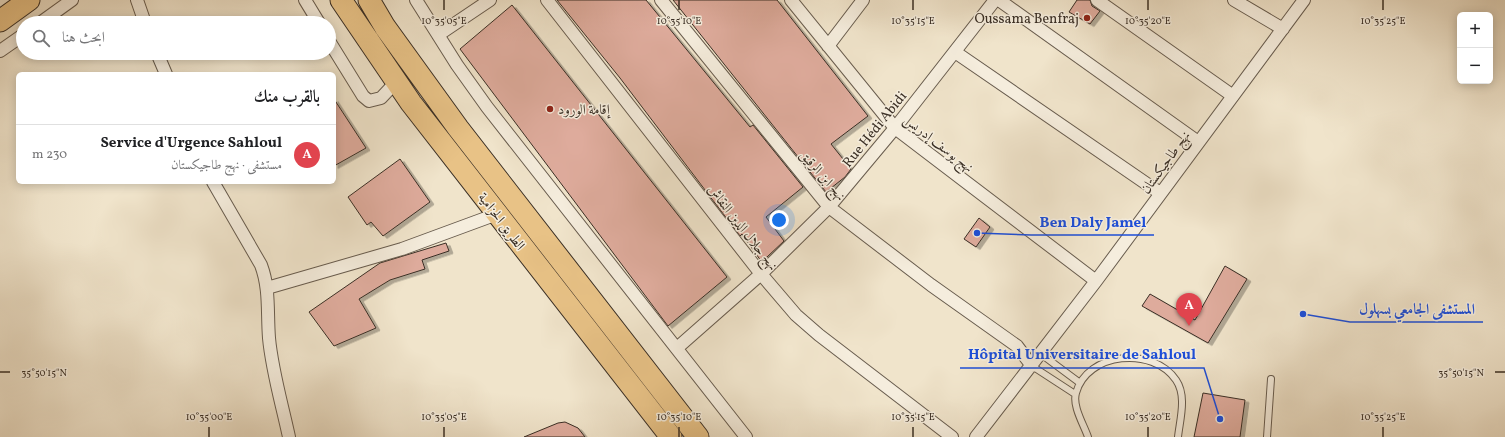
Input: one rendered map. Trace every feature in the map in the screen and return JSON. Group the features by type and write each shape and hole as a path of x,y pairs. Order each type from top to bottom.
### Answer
{"highway":[{"path":"0,21 29,0"},
{"name":"الطريق الحزامية","path":"341,0 396,82 671,437"},
{"name":"الطريق الحزامية","path":"369,0 385,27 458,128 698,437"}],"street":[{"path":"50,16 72,0"},
{"path":"137,0 143,16"},
{"path":"305,0 315,16"},
{"path":"416,0 487,107 746,437"},
{"path":"438,35 490,0"},
{"name":"نهج جلال الدين النقاش","path":"547,0 761,274 796,315 819,335 952,437"},
{"name":"نهج ابن الرقيق","path":"661,0 829,207 931,285 1017,346 1032,366"},
{"name":"نهج يوسف إدريس","path":"791,0 894,128 1096,281"},
{"path":"828,46 864,0"},
{"name":"Rue Hédi Abidi","path":"677,348 761,274 829,207 955,52 995,0"},
{"path":"999,0 1198,142"},
{"path":"1097,0 1233,96"},
{"path":"1234,0 1282,29"},
{"name":"نهج طاجيكستان","path":"976,437 1096,281 1304,0"},
{"path":"0,51 16,40"},
{"path":"336,52 363,96 369,101 381,98 396,82"},
{"path":"955,52 1160,194"},
{"path":"160,60 165,72"},
{"path":"214,184 261,265 267,288 270,344 289,437"},
{"path":"267,288 402,249 497,214"},
{"path":"1017,346 1041,354"}],"lane":[{"path":"1041,354 1080,383"},
{"path":"1088,437 1075,401 1080,383 1086,375 1101,364 1117,359 1135,357 1166,369 1176,380 1181,392 1182,403 1178,437"},
{"path":"1032,366 1076,394"},
{"path":"1266,437 1271,379"}],"building":[{"path":"557,0 646,0 750,127 753,125 803,187 766,217 784,241 767,257 761,261 742,234 740,236 620,78"},
{"path":"673,0 777,0 868,116 831,144 851,169 845,177 826,192"},
{"name":"Oussama Benfraj","path":"1077,0 1090,0 1092,6 1100,11 1090,24 1069,12"},
{"path":"512,5 727,277 668,326 460,49"},
{"path":"336,102 366,148 336,165"},
{"path":"400,159 430,202 383,236 371,222 367,225 348,197"},
{"path":"979,218 990,227 976,247 964,239"},
{"path":"446,243 449,251 422,260 425,269 390,280 359,299 376,328 334,346 309,312 380,263"},
{"path":"1225,266 1247,279 1208,343 1142,306 1150,294 1195,320"},
{"path":"1203,393 1245,400 1240,437 1194,437"},
{"path":"565,422 578,428 585,437 524,437 558,423"}],"place":[{"name":"Oussama Benfraj","path":"1087,18"},
{"name":"إقامة الورود","path":"550,109"},
{"name":"Ben Daly Jamel","path":"977,233"},
{"name":"المستشفى الجامعي بسهلول","path":"1303,314"},
{"name":"Service d'Urgence Sahloul","path":"1189,326"},
{"name":"Hôpital Universitaire de Sahloul","path":"1220,419"}]}
